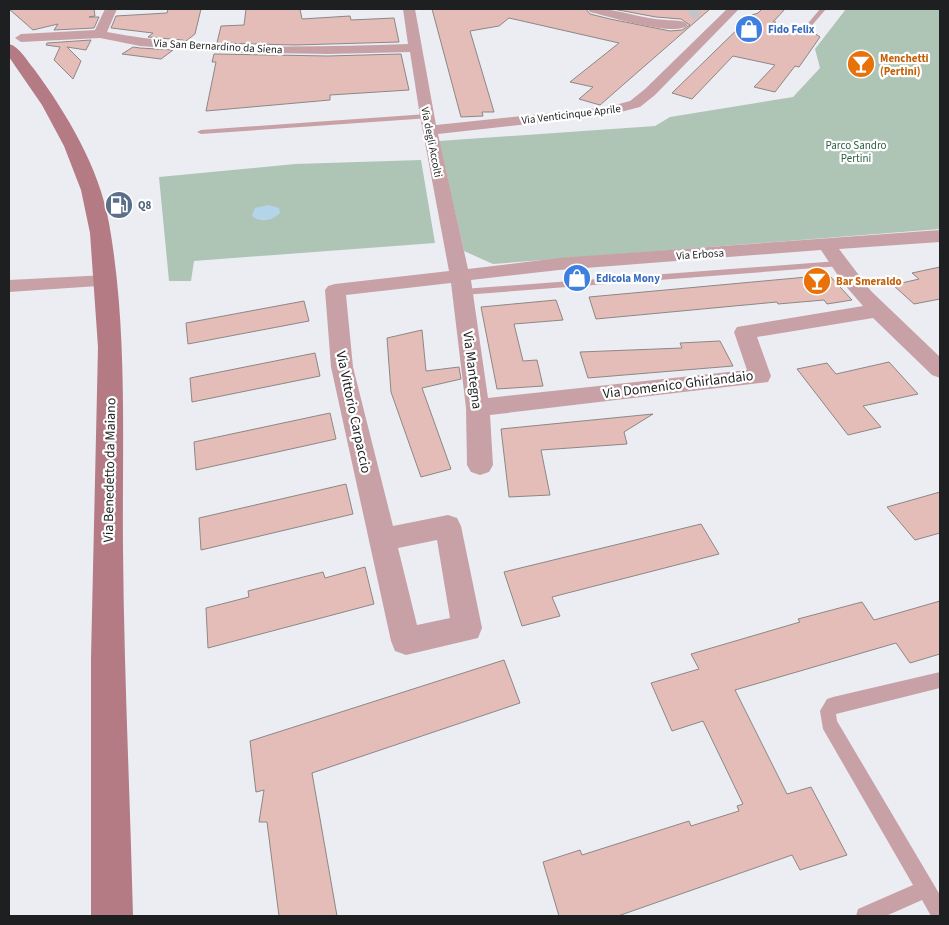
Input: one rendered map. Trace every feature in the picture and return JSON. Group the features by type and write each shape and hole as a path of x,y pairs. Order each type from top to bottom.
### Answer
{"main road":[{"name":"Via Benedetto da Maiano","path":"15,43 60,118 78,159 97,213 106,280 110,348 106,681 112,916"}],"street":[{"path":"100,34 111,9"},
{"name":"Via degli Accolti","path":"409,9 428,123 461,283"},
{"path":"594,9 651,23 682,25 710,30"},
{"path":"629,9 674,18 682,25"},
{"name":"Via Venticinque Aprile","path":"428,123 609,111 635,104 650,92 733,9"},
{"name":"Via San Bernardino da Siena","path":"15,43 100,34 140,42 218,48 328,50 416,48"},
{"name":"Via Erbosa","path":"461,283 559,264 940,236"},
{"path":"827,244 838,264 879,310 940,370"},
{"path":"9,286 106,280"},
{"name":"Via Mantegna","path":"461,283 478,408 480,465"},
{"name":"Via Vittorio Carpaccio","path":"383,540 448,526 467,628 406,641 342,366 335,290 461,283"},
{"name":"Via Domenico Ghirlandaio","path":"478,408 760,376 744,332 879,310"}],"lane":[{"path":"806,28 823,9"},
{"path":"201,132 428,123"},
{"path":"461,283 838,264"},
{"path":"940,680 833,705 828,711 829,723 940,913"},
{"path":"865,916 926,889"}],"green space":[{"name":"Parco Sandro Pertini","path":"846,9 940,9 940,229 493,264 464,251 439,141 655,126 670,117 793,97 820,68 815,49"},
{"path":"421,160 435,243 194,261 191,281 169,281 159,177 295,164"}],"water":[{"path":"268,205 279,208 280,213 266,220 259,220 252,216 255,208"}],"building":[{"path":"9,9 94,9 95,16 89,17 99,17 94,28 54,30 58,24 33,30"},
{"path":"168,9 201,9 195,34 186,41 148,37 153,33 111,28 116,16 167,13"},
{"path":"246,9 300,9 302,19 350,16 351,20 394,18 399,42 295,45 217,43 221,26 244,25"},
{"path":"432,9 586,9 590,14 670,31 682,30 690,25 681,19 656,17 613,9 710,9 600,105 579,99 593,87 570,82 619,43 509,18 499,26 470,31 494,112 482,112 483,116 461,117"},
{"path":"762,9 785,9 773,22 776,22 773,25 804,34 810,30 820,37 799,67 795,66 775,92 754,87 775,65 733,56 692,99 672,93 752,15"},
{"path":"91,40 86,50 67,47 81,61 73,79 54,60 60,47 46,45 47,43"},
{"path":"133,47 173,50 161,59 122,54"},
{"path":"214,54 328,56 401,54 409,90 330,95 330,100 206,111 216,62 212,62"},
{"path":"940,267 940,299 914,304 893,285 919,279 912,273"},
{"path":"829,275 852,300 827,304 824,300 778,304 777,302 596,319 589,297"},
{"path":"556,300 563,320 514,324 523,361 537,360 543,386 497,389 481,307"},
{"path":"304,301 309,321 188,344 186,323"},
{"path":"422,330 426,371 459,367 461,379 422,388 451,469 421,477 391,392 387,338"},
{"path":"720,341 733,366 588,378 580,352 682,348 680,343"},
{"path":"315,353 320,376 192,402 190,378"},
{"path":"889,362 918,394 863,406 881,427 848,435 797,369 827,363 836,374"},
{"path":"330,413 336,439 196,470 194,442"},
{"path":"653,414 624,432 627,444 541,450 550,495 509,497 501,429"},
{"path":"346,484 353,514 201,550 199,518"},
{"path":"940,492 940,533 915,540 887,507"},
{"path":"701,524 719,554 552,597 560,616 522,626 504,572"},
{"path":"365,567 374,604 208,648 206,608 249,597 248,591 323,572 325,578"},
{"path":"940,601 940,654 910,663 896,643 735,690 787,794 811,787 847,855 800,870 792,855 618,916 559,916 543,862 580,850 582,855 689,821 691,826 739,811 737,806 743,804 703,721 672,731 651,683 699,669 691,654 800,622 798,619 862,602 874,620"},
{"path":"504,660 520,703 312,773 337,916 279,916 267,822 259,822 264,790 256,792 250,741"}],"tunnel":[{"path":"690,15 697,9"}],"place":[{"name":"Fido Felix","path":"749,29"},
{"name":"Menchetti (Pertini)","path":"861,64"},
{"name":"Q8","path":"119,205"},
{"name":"Edicola Mony","path":"577,278"},
{"name":"Bar Smeraldo","path":"817,281"}]}
